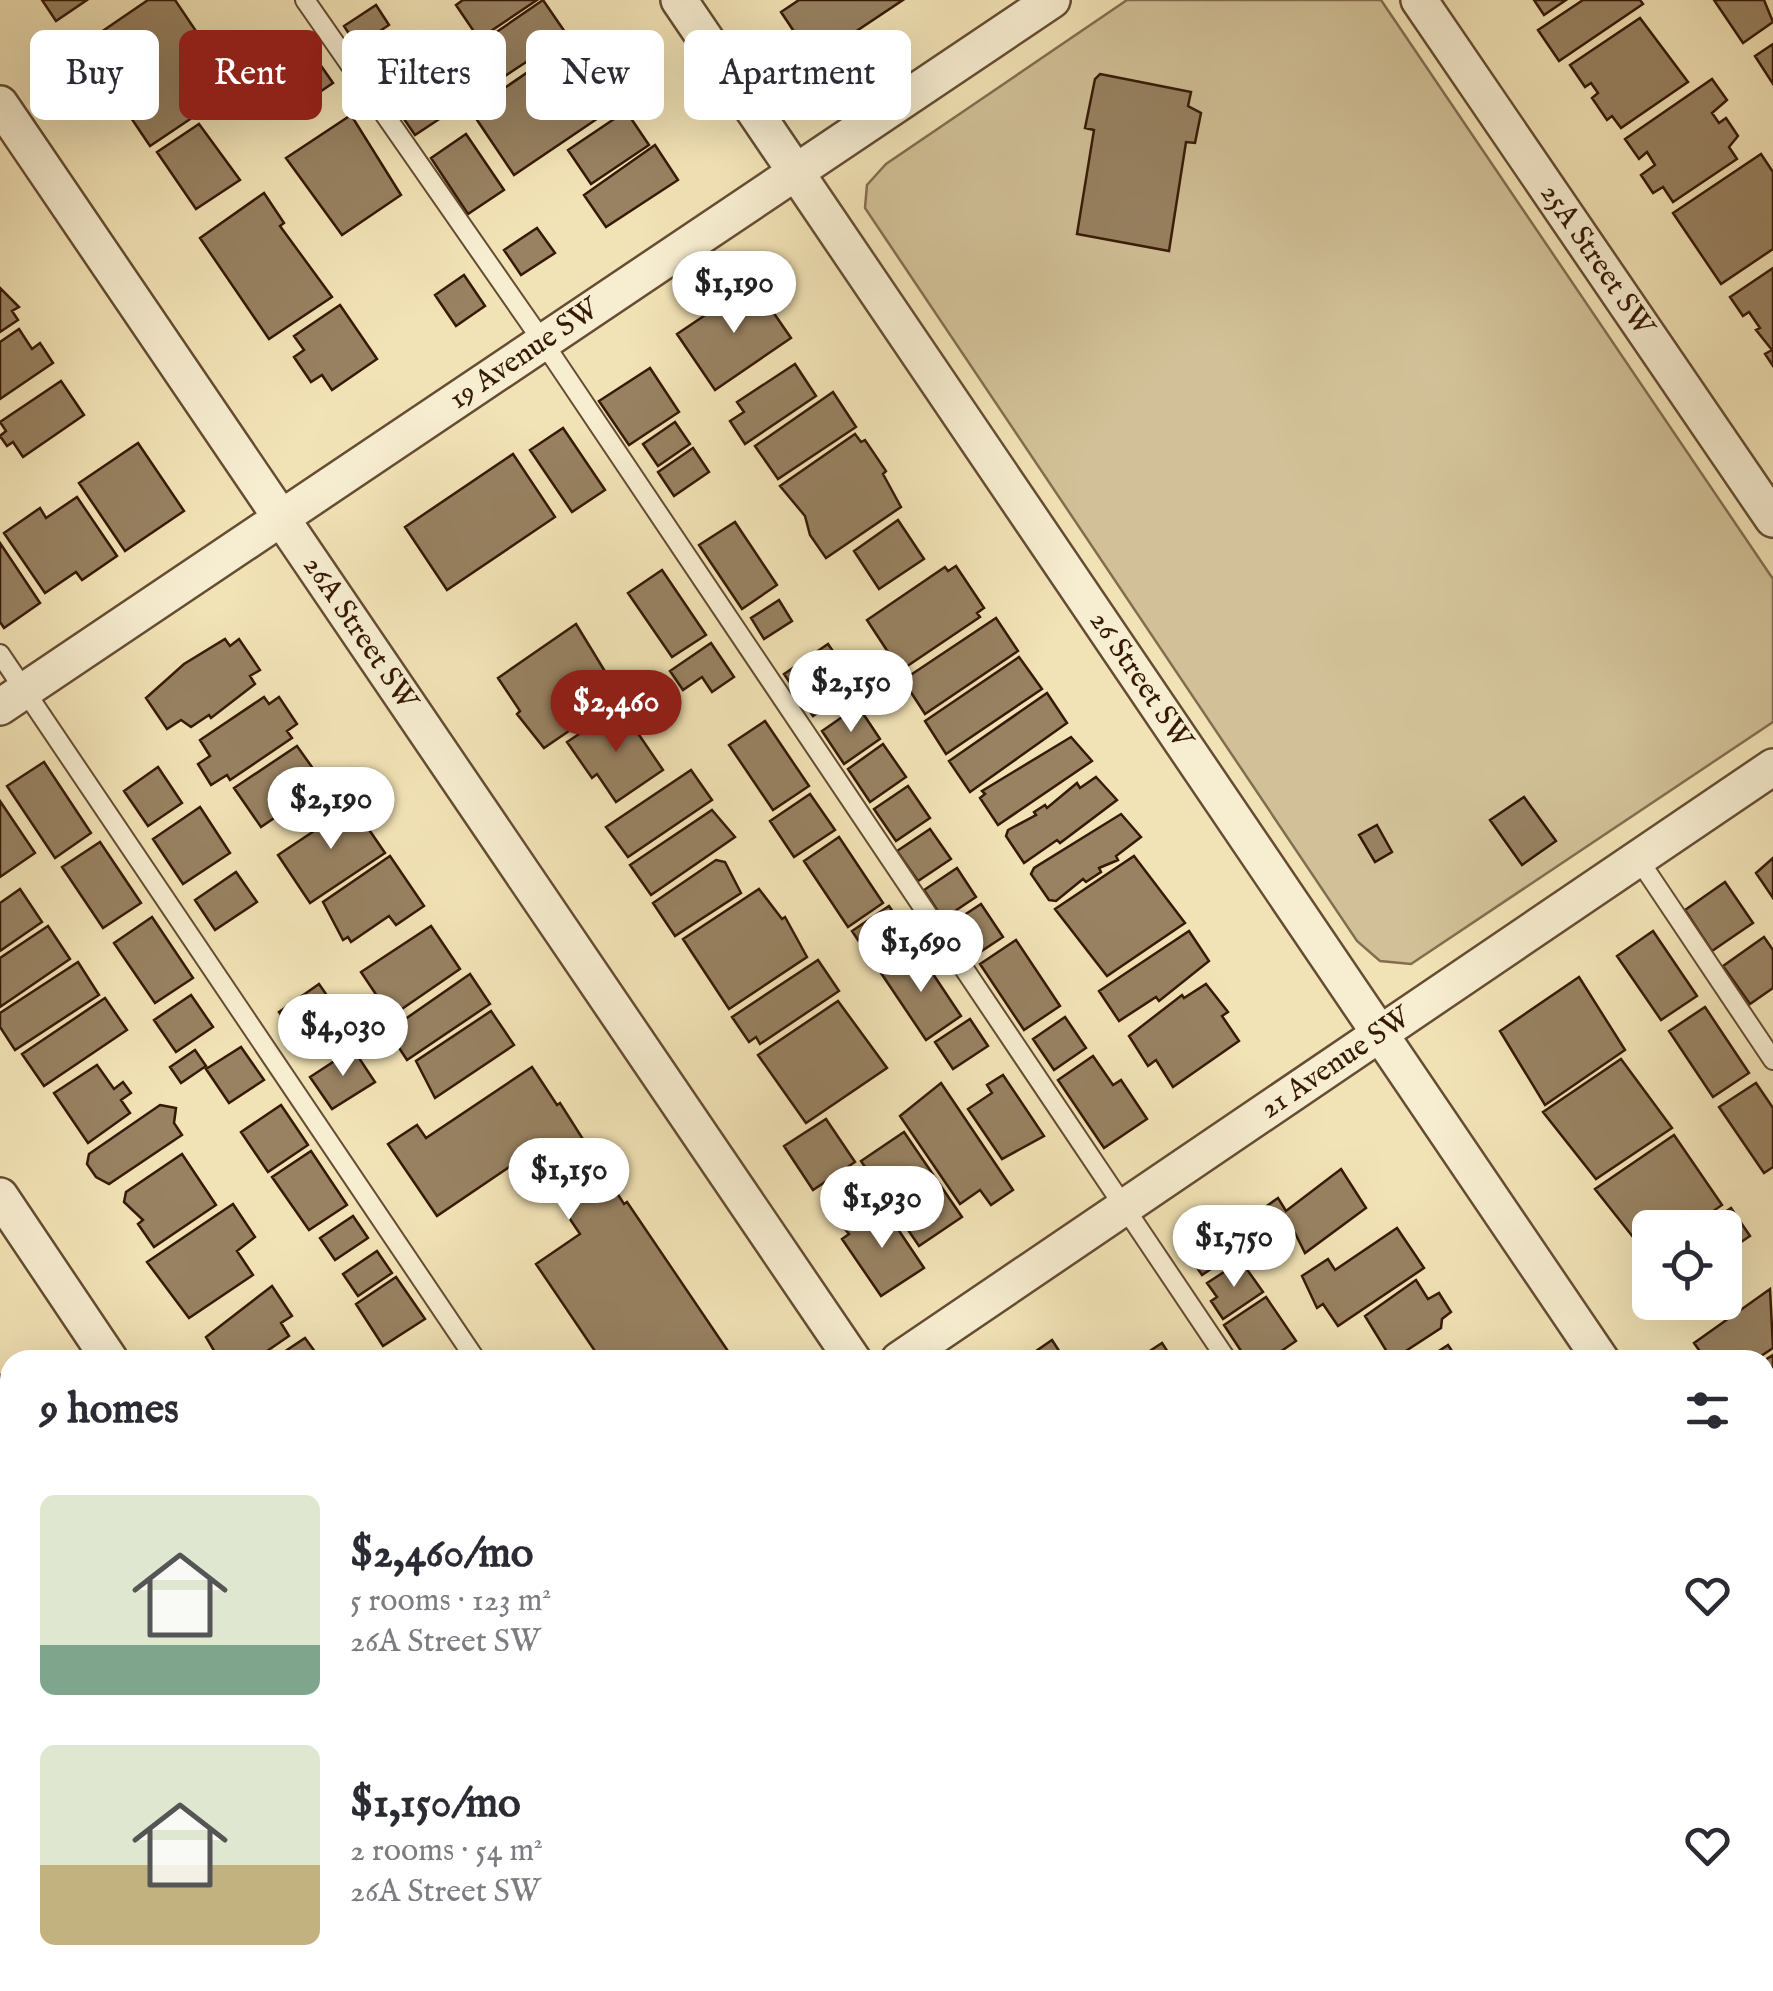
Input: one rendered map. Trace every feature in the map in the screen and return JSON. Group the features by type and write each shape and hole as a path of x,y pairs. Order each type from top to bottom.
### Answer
{"street":[{"name":"26 Street SW","path":"679,0 1594,1350"},
{"name":"25A Street SW","path":"1420,0 1773,519"},
{"name":"19 Avenue SW","path":"12,698 1050,1"},
{"name":"26A Street SW","path":"0,104 846,1350"},
{"name":"21 Avenue SW","path":"913,1350 1773,767"},
{"path":"0,1196 103,1350"}],"lane":[{"path":"305,0 543,342 1220,1350"},
{"path":"0,654 12,698 469,1350"},
{"path":"1639,860 1773,1060"}],"shaded area":[{"path":"1127,0 1381,0 1773,579 1773,722 1411,964 1380,961 1357,941 865,208 867,185 886,164"}],"building":[{"path":"42,0 87,0 56,21"},
{"path":"148,0 175,0 195,30 179,30 179,120 189,120 150,146 132,120 159,120 159,30 104,30"},
{"path":"463,0 537,0 492,30 473,30 456,5"},
{"path":"543,0 564,30 526,30 526,62 506,75 506,30 499,30"},
{"path":"799,0 903,0 858,30 793,30 781,12"},
{"path":"1534,0 1566,0 1544,15"},
{"path":"1583,0 1640,0 1643,4 1559,61 1538,30"},
{"path":"1714,0 1764,0 1773,22 1743,43"},
{"path":"376,5 389,25 381,30 347,30 344,26"},
{"path":"1640,18 1688,82 1621,128 1612,116 1607,120 1592,98 1598,93 1591,83 1585,87 1570,65"},
{"path":"1773,44 1773,84 1755,56"},
{"path":"322,67 333,83 322,91"},
{"path":"526,73 526,120 595,120 514,175 477,120 506,120 506,87"},
{"path":"1100,74 1191,92 1188,106 1201,113 1195,143 1186,142 1169,251 1077,234 1094,130 1085,128 1095,79"},
{"path":"1712,79 1727,100 1712,113 1719,123 1726,118 1738,136 1729,147 1737,159 1673,202 1663,187 1653,193 1641,175 1655,165 1647,152 1639,159 1625,139"},
{"path":"343,120 354,120 401,195 342,235 286,158"},
{"path":"405,120 438,120 415,135"},
{"path":"613,120 632,120 649,145 591,184 568,150"},
{"path":"199,124 240,180 196,209 157,152"},
{"path":"466,134 504,190 468,214 431,158"},
{"path":"655,145 678,180 606,227 584,195"},
{"path":"1761,154 1773,172 1773,249 1721,284 1673,213"},
{"path":"264,193 284,223 280,226 332,297 269,339 200,238"},
{"path":"537,228 555,253 521,275 504,250"},
{"path":"1773,268 1773,366 1765,354 1772,350 1756,330 1760,328 1749,312 1743,316 1730,297"},
{"path":"464,275 485,306 456,326 435,295"},
{"path":"753,283 791,338 715,390 677,334"},
{"path":"0,288 19,307 12,311 18,320 0,332"},
{"path":"340,305 377,359 332,390 322,375 311,382 294,357 304,350 294,336"},
{"path":"19,329 32,349 40,343 53,363 0,399 0,342"},
{"path":"795,364 816,396 745,444 730,421 744,412 737,402"},
{"path":"650,368 679,412 629,445 599,401"},
{"path":"61,381 84,415 23,457 13,442 7,446 0,436 6,431 0,422"},
{"path":"833,392 856,427 778,479 755,446"},
{"path":"675,422 690,444 658,466 643,444"},
{"path":"563,428 605,490 572,512 530,450"},
{"path":"855,434 861,442 865,440 886,471 883,474 901,507 826,558 810,535 805,516 780,486"},
{"path":"138,443 184,511 125,551 79,483"},
{"path":"693,448 709,472 674,496 658,472"},
{"path":"513,454 555,517 447,590 405,527"},
{"path":"77,497 117,556 82,580 76,572 45,593 4,533 40,508 46,518"},
{"path":"898,520 924,559 879,589 854,551"},
{"path":"735,522 777,585 742,609 699,545"},
{"path":"0,543 40,603 4,628 0,622"},
{"path":"956,566 984,608 977,613 980,617 891,677 879,658 888,652 867,620 945,567 948,571"},
{"path":"662,570 706,635 672,657 628,593"},
{"path":"779,600 792,621 764,639 751,618"},
{"path":"996,618 1018,651 925,714 903,680"},
{"path":"576,624 620,696 544,748 517,714 520,711 498,678"},
{"path":"225,639 230,646 239,639 260,670 250,676 255,684 211,718 209,715 191,727 181,720 167,729 146,698 184,664"},
{"path":"711,643 734,677 712,692 702,677 683,690 670,671"},
{"path":"828,644 857,686 813,716 784,674"},
{"path":"1019,657 1042,689 946,754 925,721"},
{"path":"1047,693 1067,723 970,792 949,761"},
{"path":"264,697 269,704 279,697 297,724 287,731 292,738 230,780 227,775 211,785 198,764 210,756 200,740"},
{"path":"858,706 880,739 844,764 822,731"},
{"path":"620,707 663,770 616,802 597,774 592,778 567,742"},
{"path":"765,721 809,786 773,810 729,745"},
{"path":"1071,737 1092,761 998,825 980,798 985,794 982,791"},
{"path":"883,744 906,777 870,802 848,769"},
{"path":"297,746 324,784 261,827 234,788"},
{"path":"44,762 91,833 55,858 7,786"},
{"path":"158,767 182,803 148,826 124,791"},
{"path":"691,770 712,800 628,857 606,827"},
{"path":"1096,777 1117,800 1060,843 1057,840 1024,863 1006,836 1008,830 1036,815 1034,812 1045,805 1047,808 1077,783 1080,788"},
{"path":"908,786 930,818 896,841 874,809"},
{"path":"810,794 835,830 794,857 770,821"},
{"path":"1524,797 1556,841 1522,865 1490,820"},
{"path":"348,799 385,853 310,903 278,855 314,831 309,825"},
{"path":"0,801 35,853 0,877"},
{"path":"200,807 230,853 183,884 153,839"},
{"path":"712,810 735,837 651,895 630,865"},
{"path":"1121,814 1141,837 1116,856 1118,860 1099,868 1101,872 1086,882 1083,879 1056,901 1049,900 1031,874 1034,868"},
{"path":"1377,825 1392,852 1375,862 1359,835"},
{"path":"930,829 951,859 918,881 897,851"},
{"path":"839,837 883,903 848,927 804,861"},
{"path":"100,842 141,903 103,928 62,867"},
{"path":"390,856 424,906 396,925 389,916 351,942 348,937 343,940 323,902"},
{"path":"1134,856 1185,923 1107,976 1055,909"},
{"path":"1773,858 1773,898 1756,873"},
{"path":"716,860 725,862 741,893 675,936 653,903"},
{"path":"957,868 976,897 943,919 924,890"},
{"path":"236,872 257,902 215,930 195,900"},
{"path":"1725,882 1753,923 1712,951 1685,910"},
{"path":"20,889 42,922 0,951 0,903"},
{"path":"759,889 782,919 785,917 807,957 729,1009 683,939"},
{"path":"981,904 1003,937 971,958 949,925"},
{"path":"889,906 913,942 876,967 852,931"},
{"path":"152,917 193,978 155,1003 114,943"},
{"path":"48,926 70,959 0,1007 0,958"},
{"path":"431,926 460,969 396,1013 386,998 381,1002 361,972"},
{"path":"1189,931 1209,961 1159,1001 1156,997 1119,1021 1099,991"},
{"path":"1653,931 1697,996 1661,1020 1617,956"},
{"path":"1764,937 1773,950 1773,988 1750,1004 1723,966"},
{"path":"1016,940 1060,1006 1024,1030 980,964"},
{"path":"917,950 961,1016 926,1040 881,973"},
{"path":"818,960 839,991 760,1044 756,1037 749,1042 732,1017"},
{"path":"78,962 99,995 15,1050 0,1027 0,1013"},
{"path":"470,974 490,1004 407,1060 388,1031"},
{"path":"1579,977 1625,1050 1545,1105 1500,1031"},
{"path":"319,984 341,1016 301,1043 279,1012"},
{"path":"1206,984 1228,1012 1222,1016 1239,1041 1173,1087 1156,1060 1148,1066 1129,1036 1182,995 1184,998"},
{"path":"191,995 213,1027 176,1052 154,1020"},
{"path":"105,998 127,1030 44,1086 22,1054"},
{"path":"838,1001 887,1068 806,1123 758,1055"},
{"path":"1705,1007 1749,1073 1713,1097 1669,1031"},
{"path":"491,1011 514,1045 435,1098 416,1061"},
{"path":"1065,1017 1086,1048 1054,1070 1033,1039"},
{"path":"970,1019 988,1046 953,1069 935,1042"},
{"path":"241,1047 264,1080 229,1103 206,1069"},
{"path":"353,1049 375,1082 332,1109 310,1077"},
{"path":"195,1050 206,1066 181,1083 170,1067"},
{"path":"1093,1056 1113,1085 1121,1080 1147,1119 1104,1148 1058,1080"},
{"path":"1621,1059 1672,1128 1596,1179 1543,1112"},
{"path":"97,1065 114,1089 123,1082 131,1093 121,1100 130,1113 88,1143 54,1093"},
{"path":"532,1067 727,1350 594,1350 536,1264 580,1234 527,1155 437,1216 388,1144 417,1125 426,1138"},
{"path":"1003,1075 1044,1136 1002,1159 968,1109 992,1093 987,1085"},
{"path":"941,1083 1013,1190 991,1205 980,1190 960,1204 900,1116"},
{"path":"1756,1083 1773,1108 1773,1167 1764,1173 1719,1107"},
{"path":"160,1105 176,1108 174,1123 182,1135 109,1184 96,1177 87,1164 89,1154"},
{"path":"281,1105 308,1145 268,1172 241,1132"},
{"path":"826,1119 855,1162 813,1190 784,1146"},
{"path":"904,1132 962,1217 919,1246 861,1161"},
{"path":"1674,1135 1722,1205 1715,1210 1632,1210 1632,1236 1595,1189"},
{"path":"311,1151 347,1205 309,1230 272,1177"},
{"path":"182,1154 216,1205 154,1247 138,1224 143,1220 124,1202 126,1192"},
{"path":"1341,1169 1366,1208 1305,1253 1295,1233 1282,1242 1261,1210 1278,1198 1286,1211"},
{"path":"233,1204 255,1237 237,1251 253,1275 189,1318 147,1262"},
{"path":"881,1204 924,1268 881,1296 842,1239 849,1234 845,1229"},
{"path":"353,1216 368,1238 335,1260 320,1238"},
{"path":"1742,1224 1750,1236 1742,1241"},
{"path":"1397,1228 1424,1268 1338,1326 1323,1304 1317,1308 1302,1276 1328,1259 1335,1270"},
{"path":"1224,1229 1239,1250 1202,1275 1188,1254"},
{"path":"377,1251 392,1273 358,1296 343,1274"},
{"path":"1241,1261 1263,1292 1223,1319 1211,1301 1217,1297 1207,1283"},
{"path":"396,1277 425,1319 383,1346 356,1304"},
{"path":"1416,1280 1428,1299 1439,1293 1451,1312 1442,1319 1441,1328 1407,1350 1386,1350 1365,1316"},
{"path":"272,1286 292,1316 281,1323 289,1336 269,1350 214,1350 206,1337"},
{"path":"1770,1289 1773,1348 1699,1350 1694,1343 1726,1320 1742,1320 1742,1309"},
{"path":"1266,1297 1296,1341 1283,1350 1240,1350 1224,1325"},
{"path":"305,1338 314,1350 287,1350"},
{"path":"1052,1340 1058,1350 1038,1350"}]}
